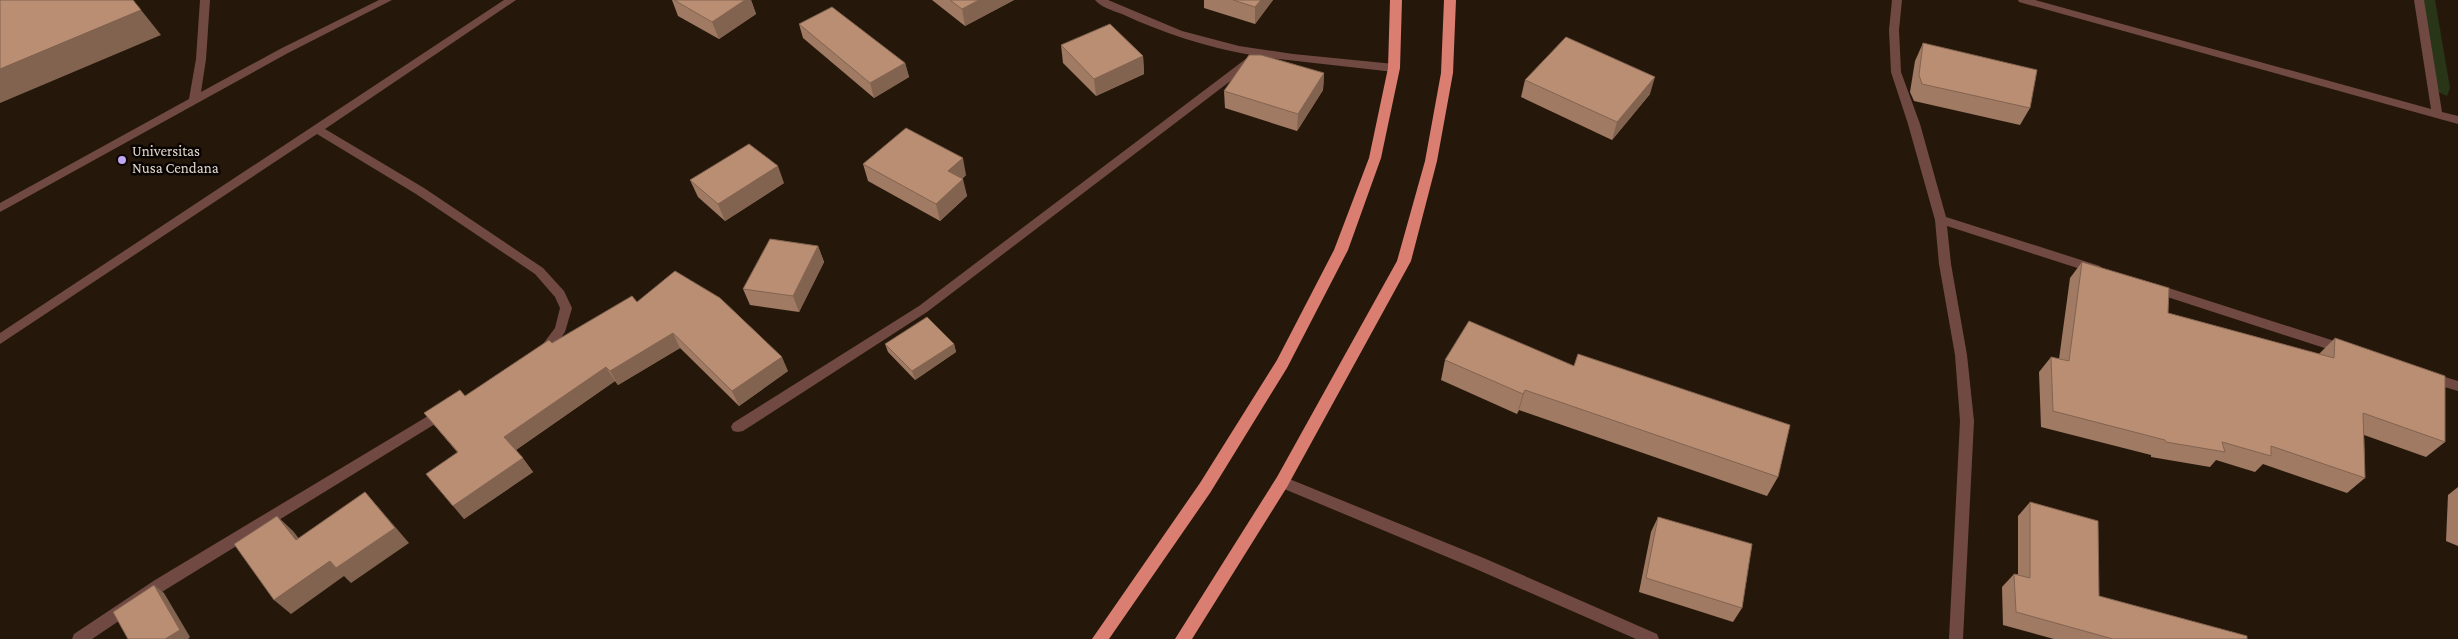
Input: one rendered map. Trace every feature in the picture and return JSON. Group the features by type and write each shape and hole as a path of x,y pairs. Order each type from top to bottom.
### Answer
{"highway":[{"path":"1100,639 1205,488 1282,364 1337,258 1375,158 1394,68 1396,0"},
{"path":"1183,639 1282,482 1404,261 1431,161 1447,73 1450,0"}],"street":[{"path":"194,102 205,0"},
{"path":"0,208 284,51 387,0"},
{"path":"0,339 511,0"},
{"path":"1100,0 1182,34 1260,53 1394,68"},
{"path":"1897,0 1894,30 1896,72 1914,124 1941,220 1961,356 1967,421 1956,639"},
{"path":"2023,0 2458,120"},
{"path":"2420,0 2438,115"},
{"path":"738,427 923,309 1260,53"},
{"path":"316,129 420,191 539,271 560,294 566,308 560,329 555,338 547,348 530,358"},
{"path":"1941,220 2110,274"},
{"path":"2139,283 2355,353"},
{"path":"2420,374 2458,386"},
{"path":"79,639 160,584 454,405"},
{"path":"1282,482 1481,564 1652,639"}],"green space":[{"path":"2416,0 2435,0 2450,88 2447,96 2431,89"}],"building":[{"path":"0,0 133,0 141,10 0,69"},
{"path":"674,0 745,0 712,22"},
{"path":"950,0 979,0 962,9"},
{"path":"1233,0 1261,0 1255,7"},
{"path":"832,7 905,63 870,83 799,24"},
{"path":"1110,24 1143,56 1094,79 1061,45"},
{"path":"1566,37 1655,77 1617,122 1525,80"},
{"path":"1923,43 2037,70 2030,108 1922,84 1919,75"},
{"path":"1249,55 1261,55 1324,73 1298,114 1224,91"},
{"path":"906,128 963,158 948,171 963,179 936,204 863,164"},
{"path":"749,144 778,166 718,204 690,180"},
{"path":"770,239 818,246 793,296 743,289"},
{"path":"2082,262 2169,288 2168,313 2334,358 2335,338 2445,376 2445,442 2363,413 2365,478 2271,446 2271,456 2222,442 2225,452 2166,442 2165,440 2053,411 2051,357 2069,361"},
{"path":"675,271 720,298 782,357 732,391 673,333 610,371 606,367 504,437 523,458 453,506 426,474 458,452 424,413 460,390 465,396 549,340 552,343 632,296 637,302"},
{"path":"927,317 954,344 912,371 885,344"},
{"path":"1469,321 1574,366 1578,354 1790,425 1778,477 1525,390 1523,394 1445,360"},
{"path":"365,492 395,528 336,568 330,561 274,600 234,544 277,516 296,540"},
{"path":"2030,502 2098,521 2099,596 2247,636 2247,639 2113,639 2016,612 2014,574 2030,578"},
{"path":"1658,517 1752,544 1742,608 1646,578"},
{"path":"154,585 180,630 165,639 128,639 113,612"}],"place":[{"name":"Universitas Nusa Cendana","path":"122,160"}]}
